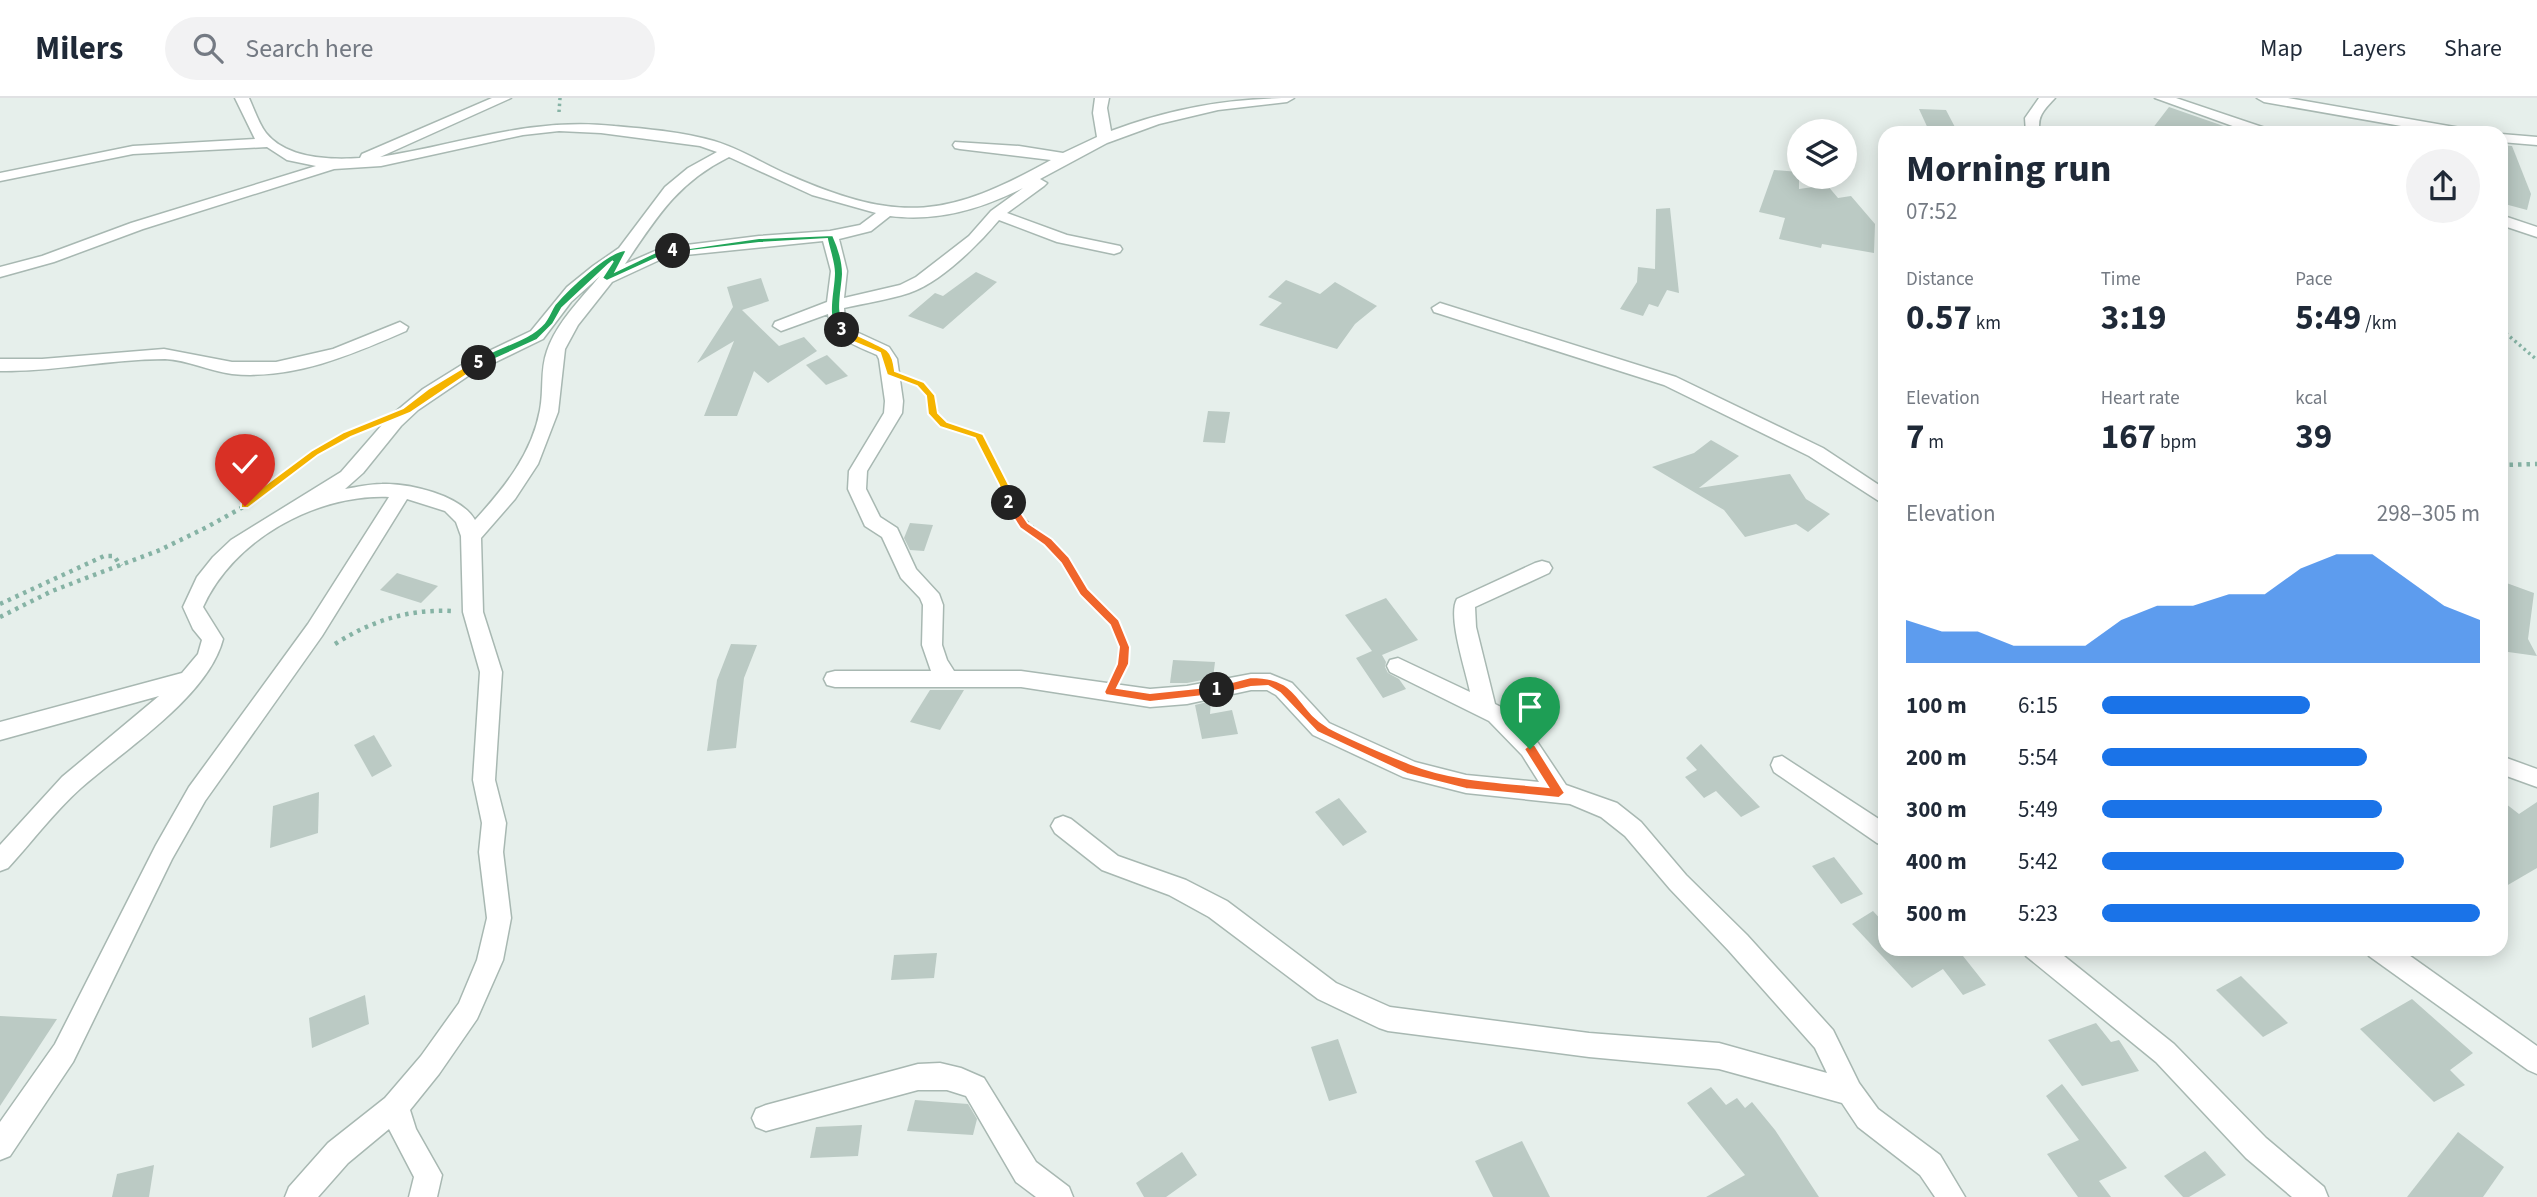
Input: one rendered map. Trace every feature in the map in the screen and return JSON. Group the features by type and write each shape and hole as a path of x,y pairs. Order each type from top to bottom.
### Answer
{"street":[{"path":"242,98 245,110 258,133 267,143 288,157 348,163 432,153 527,130 557,127 644,134 708,144 824,193 887,210 937,212 984,200 1104,139 1208,107 1287,98"},
{"path":"0,272 48,259 137,226 348,163 504,98"},
{"path":"1102,98 1099,107 1104,139"},
{"path":"2033,126 2032,116 2048,98"},
{"path":"2264,98 2426,126"},
{"path":"2168,99 2246,126"},
{"path":"2508,139 2537,141"},
{"path":"0,177 133,150 267,143"},
{"path":"960,145 1070,155"},
{"path":"471,536 516,486 529,466 546,424 550,405 549,374 557,348 576,315 607,278 662,200 698,167 728,152"},
{"path":"781,326 835,305 905,289 922,280 975,239 996,214 1070,155"},
{"path":"607,278 662,253 692,247 830,236 865,228 887,210"},
{"path":"996,214 1063,239 1114,249"},
{"path":"2508,222 2537,232"},
{"path":"830,236 839,271 835,305 837,323 844,333 883,351 891,373 893,413 858,471 857,489 872,521 890,533 908,573 929,594 933,605 932,645 937,663 948,678"},
{"path":"0,861 70,784 178,693 208,657 213,639 200,623 193,607 198,592 226,553 349,476 397,418 432,391 484,360 534,338 571,294 605,263 624,252"},
{"path":"1440,308 1670,381 1816,452 1878,493"},
{"path":"0,365 60,365 117,356 166,354 194,357 229,368 302,366 344,352 400,327"},
{"path":"299,1197 338,1153 395,1107 430,1065 468,1011 490,960 499,918 491,852 494,822 484,780 491,672 473,612 471,536 465,519 452,506 402,491 380,490 309,501"},
{"path":"0,1146 64,1053 164,852 197,794 315,630 402,491"},
{"path":"1485,709 1466,627 1464,604 1542,568"},
{"path":"1398,666 1497,715 1530,749 1559,793"},
{"path":"835,679 1021,679 1150,698 1187,695 1251,682 1270,682 1284,689 1321,729 1412,770 1466,783 1572,795 1609,810 1633,830 1678,883 1738,943 1824,1039 1850,1092 1868,1118 1930,1166 1951,1197"},
{"path":"0,731 188,680"},
{"path":"1782,765 1878,831"},
{"path":"2508,768 2537,778"},
{"path":"1063,826 1110,863 1177,887 1219,909 1250,936 1327,991 1388,1019 1589,1045 1719,1056 1850,1092"},
{"path":"2045,956 2165,1054 2256,1149 2315,1197"},
{"path":"2389,956 2537,1061"},
{"path":"766,1118 918,1077 932,1075 964,1080 975,1087 1026,1172 1059,1197"},
{"path":"395,1107 405,1136 428,1175 423,1197"}],"path":[{"path":"2508,335 2537,360"},
{"path":"891,373 921,384 930,395 933,414 943,425 979,436 1004,485 1010,506 1024,526 1048,542 1065,560 1084,592 1115,623 1124,647 1123,664 1110,692"},
{"path":"0,617 52,591 160,550 245,506 314,453 359,430"},
{"path":"2508,465 2537,464"},
{"path":"0,604 104,556 114,556 121,566"},
{"path":"330,647 357,628 383,619 421,610 473,612"}],"building":[{"path":"2169,107 2224,126 2154,126"},
{"path":"1919,109 1946,110 1954,126 1927,126"},
{"path":"2508,146 2512,146 2531,194 2527,210 2508,205"},
{"path":"1774,170 1787,171 1787,189 1830,189 1838,198 1851,196 1875,224 1874,253 1822,244 1821,248 1779,239 1785,218 1759,212"},
{"path":"1670,208 1679,293 1667,290 1658,307 1649,304 1643,316 1620,309 1637,282 1638,267 1655,269 1656,209"},
{"path":"976,272 997,282 943,329 908,316 935,293 943,296"},
{"path":"761,278 769,301 742,310 779,346 804,337 817,351 768,383 754,371 737,416 704,416 734,341 697,363 733,307 727,287"},
{"path":"1286,280 1320,294 1335,282 1377,306 1355,324 1337,349 1259,325 1282,303 1268,297"},
{"path":"827,355 848,376 826,385 806,365"},
{"path":"1208,411 1230,412 1225,443 1203,442"},
{"path":"1711,440 1739,456 1699,488 1790,474 1806,499 1830,514 1808,532 1796,524 1745,537 1724,510 1652,467 1694,453"},
{"path":"910,523 933,525 924,551 910,550 904,538"},
{"path":"397,573 438,586 421,603 380,590"},
{"path":"2508,584 2534,593 2528,639 2537,656 2508,652"},
{"path":"1386,598 1418,640 1382,655 1388,673 1399,679 1406,689 1383,698 1356,658 1372,651 1345,615"},
{"path":"731,644 757,645 744,678 736,748 707,751 717,680"},
{"path":"1173,660 1215,662 1213,678 1170,683"},
{"path":"930,690 964,690 940,730 910,722"},
{"path":"1211,701 1210,714 1232,710 1238,734 1202,739 1195,705"},
{"path":"374,735 392,766 372,777 354,745"},
{"path":"1701,744 1760,807 1741,817 1716,791 1704,798 1685,777 1697,770 1686,758"},
{"path":"319,792 318,833 270,848 273,806"},
{"path":"1339,798 1367,832 1343,846 1315,812"},
{"path":"2537,802 2537,868 2508,885 2508,805 2519,814"},
{"path":"1834,857 1863,894 1841,904 1812,866"},
{"path":"1873,911 1878,916 1878,952 1852,924"},
{"path":"937,953 934,978 891,980 894,955"},
{"path":"1882,956 1963,956 1986,985 1963,995 1943,969 1912,988"},
{"path":"2241,976 2288,1023 2263,1037 2216,990"},
{"path":"365,995 369,1024 312,1048 309,1018"},
{"path":"2412,999 2473,1053 2450,1070 2465,1085 2434,1102 2360,1029"},
{"path":"0,1016 57,1019 0,1106"},
{"path":"2096,1023 2111,1042 2119,1040 2139,1071 2082,1086 2048,1040"},
{"path":"1338,1039 1357,1093 1329,1101 1311,1047"},
{"path":"2062,1084 2127,1168 2099,1181 2111,1197 2078,1197 2047,1154 2079,1140 2046,1096"},
{"path":"1711,1087 1726,1105 1737,1098 1745,1108 1752,1102 1775,1130 1819,1197 1706,1197 1745,1175 1687,1103"},
{"path":"915,1100 968,1104 977,1119 973,1135 907,1131"},
{"path":"862,1125 858,1156 810,1158 816,1127"},
{"path":"2458,1132 2504,1167 2483,1197 2407,1197"},
{"path":"1522,1141 1550,1197 1493,1197 1475,1161"},
{"path":"2205,1151 2226,1175 2189,1197 2183,1197 2164,1176"},
{"path":"1182,1152 1197,1175 1166,1197 1144,1197 1136,1183"},
{"path":"154,1165 149,1197 112,1197 117,1174"}],"route":[{"path":"245,506 314,453 347,435 406,410 484,360 534,338 571,294 605,263 624,252 607,278 662,253 692,247 830,236 839,271 835,305 837,323 844,333 883,351 891,373 909,377 921,384 930,395 933,414 943,425 967,430 979,436 990,453 1010,506 1024,526 1048,542 1065,560 1084,592 1115,623 1124,647 1123,664 1110,692 1150,698 1215,691 1251,682 1270,682 1284,689 1321,729 1412,770 1466,783 1559,793 1530,749"}]}
